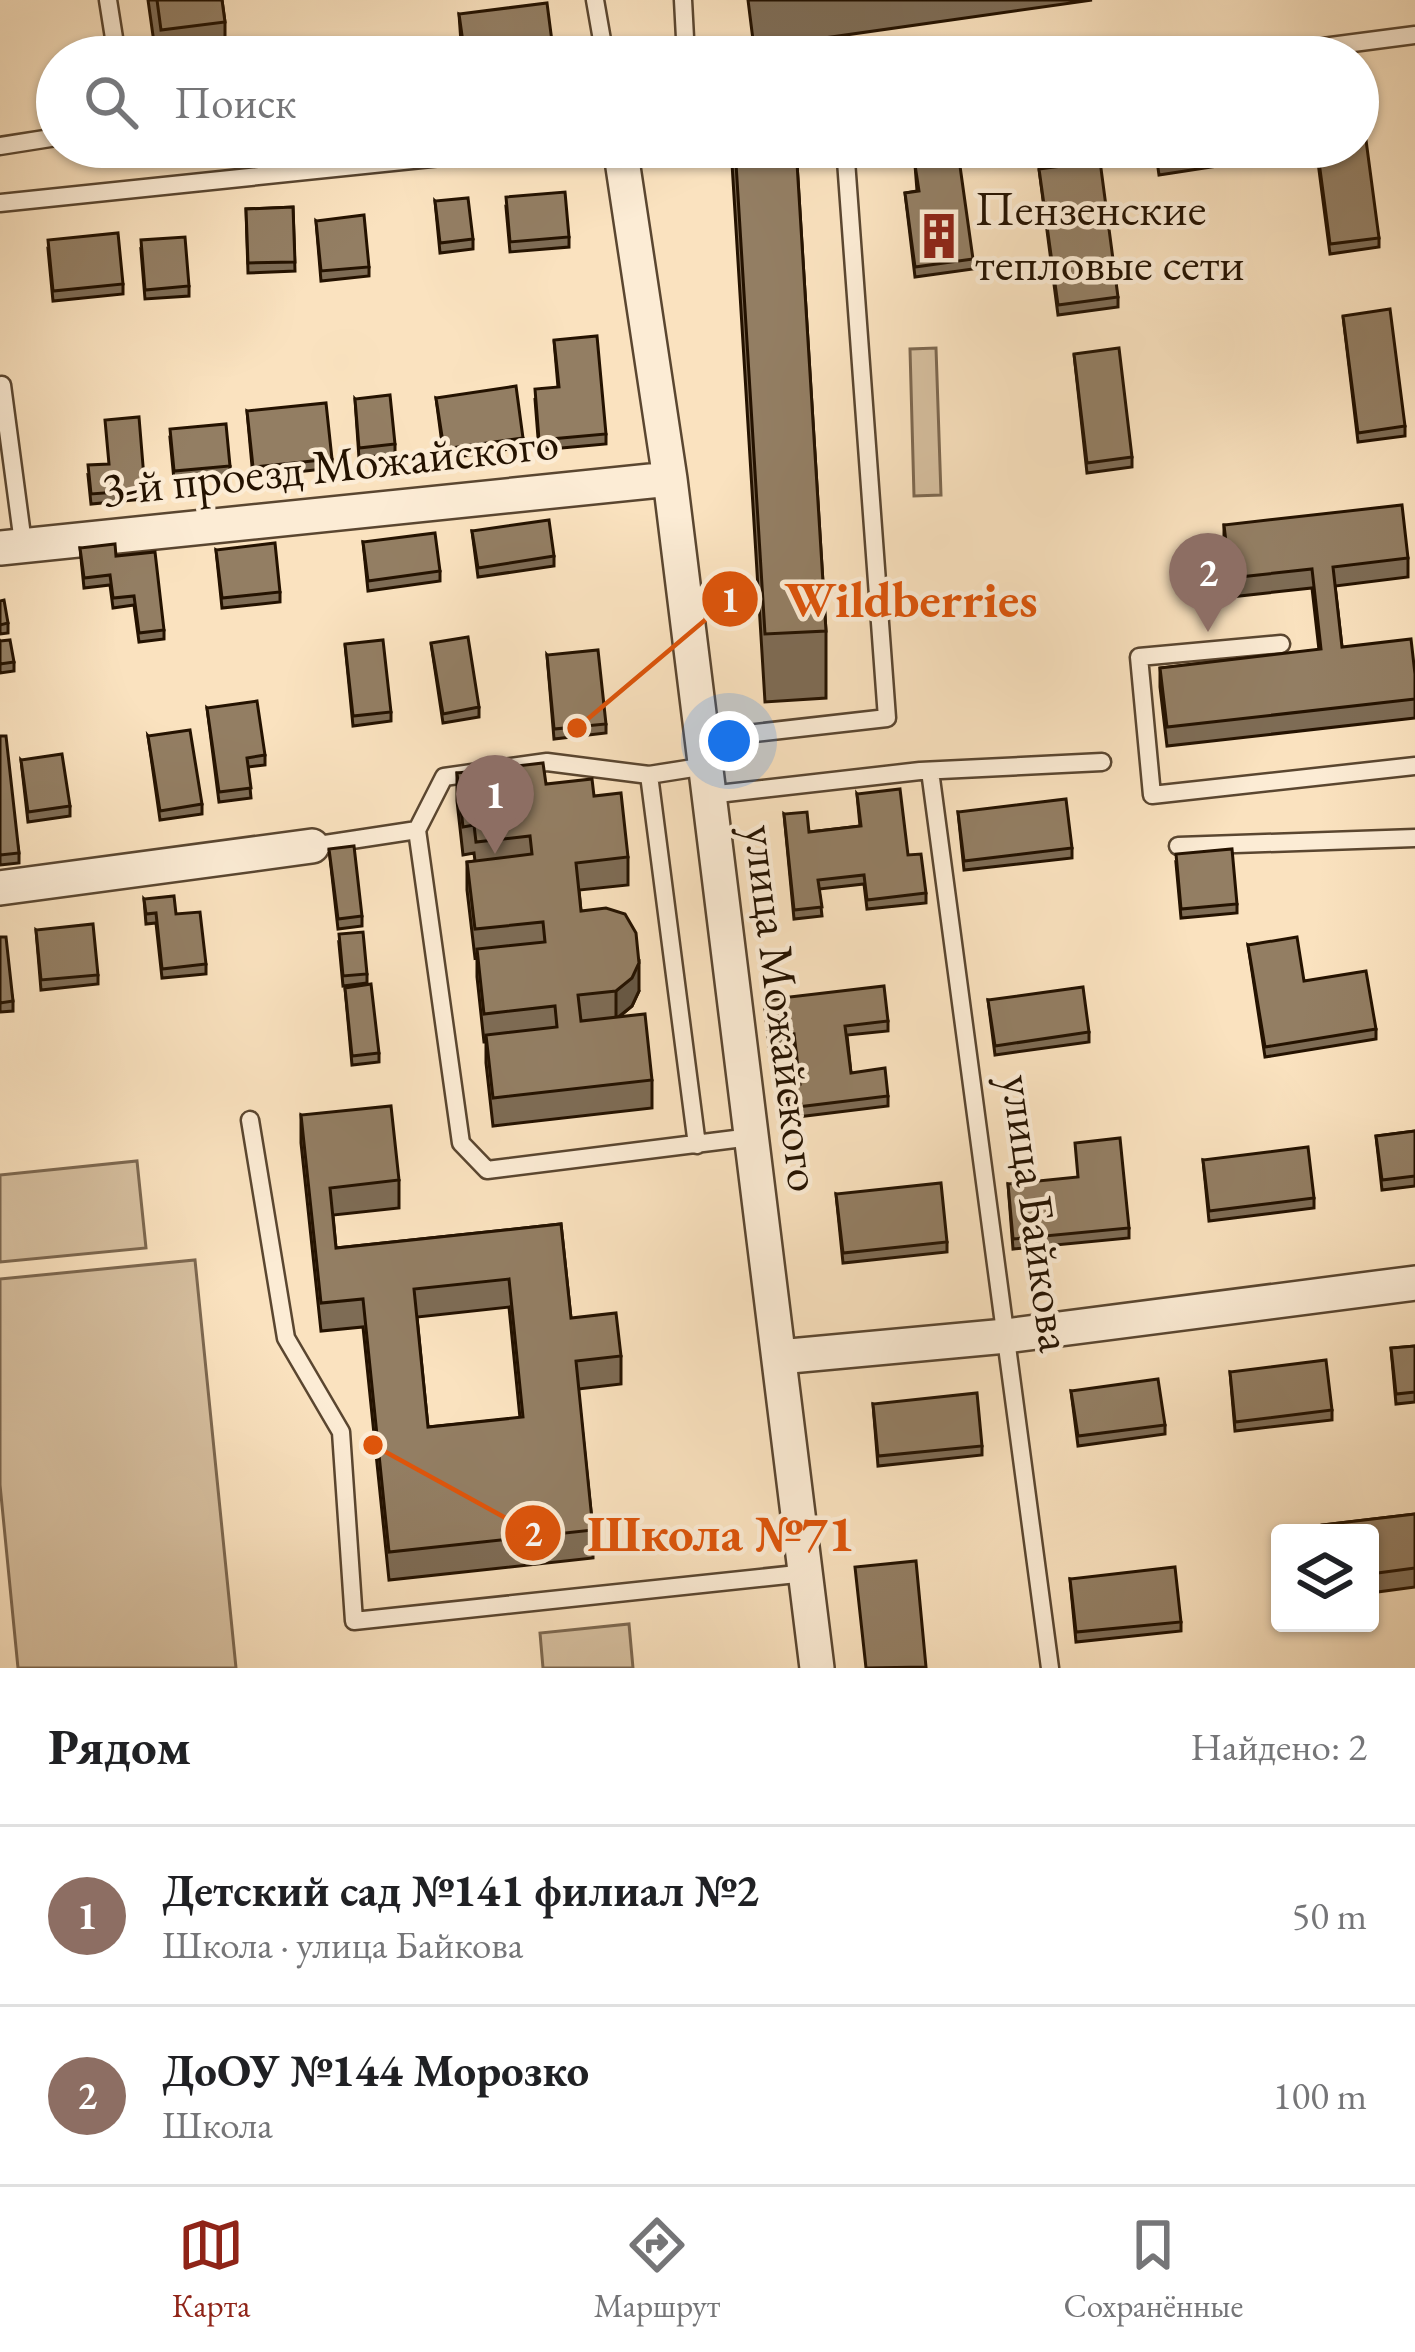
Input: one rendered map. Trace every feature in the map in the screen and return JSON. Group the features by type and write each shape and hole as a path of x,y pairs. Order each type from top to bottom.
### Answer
{"street":[{"name":"улица Можайского","path":"623,168 670,479 818,1668"},
{"name":"3-й проезд Можайского","path":"12,546 670,479"},
{"path":"0,888 312,846"},
{"path":"779,1357 1006,1336 1415,1283"}],"lane":[{"path":"108,0 114,36"},
{"path":"596,0 602,36"},
{"path":"683,0 685,36"},
{"path":"1379,40 1415,35"},
{"path":"0,146 36,140"},
{"path":"0,203 336,168"},
{"path":"752,1137 487,1170 460,1143 417,830 444,777 548,762 649,775 706,767 887,718 847,168"},
{"path":"1,381 12,546"},
{"path":"1281,644 1139,657 1152,795 1415,766"},
{"path":"706,767 930,771 1102,762"},
{"name":"улица Байкова","path":"930,771 1050,1668"},
{"path":"649,775 697,1144"},
{"path":"312,846 417,830"},
{"path":"1178,846 1415,838"},
{"path":"250,1120 286,1338 341,1432 354,1621 806,1573"}],"shaded area":[{"path":"936,348 941,495 914,496 910,349"},
{"path":"137,1161 146,1248 0,1262 0,1175"},
{"path":"195,1260 236,1668 18,1668 0,1485 0,1279"},
{"path":"629,1624 633,1668 543,1668 540,1633"}],"building":[{"path":"157,0 222,0 225,22 161,30"},
{"path":"547,3 551,36 462,36 459,14"},
{"path":"736,168 797,168 826,631 765,634"},
{"name":"Пензенские тепловые сети","path":"915,168 960,168 973,259 915,267 905,193 919,191"},
{"path":"1101,168 1118,297 1058,305 1039,169"},
{"path":"1320,168 1370,168 1379,238 1330,244"},
{"path":"565,192 569,237 510,242 506,197"},
{"path":"468,198 473,239 440,243 435,201"},
{"path":"293,207 295,262 248,263 246,209"},
{"path":"364,215 369,267 321,271 316,221"},
{"path":"118,233 123,284 53,291 48,240"},
{"path":"185,237 189,286 145,290 141,240"},
{"path":"1390,309 1405,426 1358,433 1343,316"},
{"path":"597,336 606,434 539,440 535,389 559,387 554,340"},
{"path":"1119,348 1132,457 1087,463 1074,354"},
{"path":"516,386 523,438 444,449 436,398"},
{"path":"390,395 395,444 359,448 355,399"},
{"path":"326,403 332,459 253,467 247,411"},
{"path":"139,417 145,490 91,494 88,465 109,464 105,420"},
{"path":"226,424 230,466 174,471 170,429"},
{"path":"1402,505 1408,558 1333,567 1342,647 1411,639 1415,699 1167,727 1160,668 1321,649 1312,569 1230,578 1224,525"},
{"path":"549,520 554,556 478,568 472,531"},
{"path":"435,533 440,571 368,581 363,542"},
{"path":"275,543 280,592 222,598 216,550"},
{"path":"115,544 116,556 155,552 164,630 139,633 134,596 113,598 110,575 84,578 80,548"},
{"path":"4,600 8,623 0,625 0,601"},
{"path":"468,637 479,707 443,714 431,643"},
{"path":"10,640 14,662 0,664 0,641"},
{"path":"383,640 391,712 353,716 345,644"},
{"path":"598,650 606,724 554,729 547,655"},
{"path":"257,701 265,755 247,758 251,788 219,792 207,708"},
{"path":"190,730 202,804 160,811 148,736"},
{"path":"0,736 6,736 19,853 0,855"},
{"path":"62,754 70,806 28,812 21,760"},
{"path":"543,763 546,784 592,779 594,796 621,793 628,857 576,863 581,911 606,908 625,914 636,933 639,963 632,978 616,991 578,995 581,1021 645,1014 652,1080 493,1098 486,1035 557,1027 555,1006 484,1014 477,949 545,942 543,922 475,929 467,862 532,854 530,836 476,842 474,825 463,827 457,773"},
{"path":"900,789 908,855 921,854 926,893 867,900 864,875 818,880 822,907 794,910 784,814 807,812 809,832 861,826 857,794"},
{"path":"1066,799 1072,848 964,861 958,812"},
{"path":"354,846 362,916 338,919 329,849"},
{"path":"1232,849 1237,904 1181,909 1176,854"},
{"path":"174,896 176,914 200,912 206,964 162,969 156,913 146,914 144,899"},
{"path":"93,924 98,975 41,980 36,930"},
{"path":"363,932 367,974 343,976 339,934"},
{"path":"0,937 6,937 13,1001 0,1003"},
{"path":"1297,937 1304,981 1366,971 1376,1029 1265,1047 1248,945"},
{"path":"371,984 379,1053 352,1056 345,988"},
{"path":"884,986 888,1021 845,1026 851,1073 885,1068 888,1096 789,1108 786,1085 800,1084 794,1034 769,1037 764,1000"},
{"path":"1083,987 1089,1032 995,1046 988,1000"},
{"path":"391,1106 399,1180 330,1188 336,1248 561,1224 571,1318 616,1313 621,1356 576,1361 593,1530 389,1552 363,1299 321,1303 301,1115","holes":["509,1279 523,1417 428,1427 414,1289"]},
{"path":"1415,1131 1415,1176 1382,1180 1376,1136"},
{"path":"1120,1138 1129,1228 1013,1239 1008,1184 1078,1177 1075,1143"},
{"path":"1308,1147 1314,1198 1209,1211 1203,1160"},
{"path":"941,1183 947,1242 843,1253 836,1194"},
{"path":"1415,1346 1415,1392 1396,1394 1391,1348"},
{"path":"1326,1360 1332,1410 1235,1422 1230,1372"},
{"path":"1158,1379 1165,1425 1078,1436 1071,1391"},
{"path":"977,1393 982,1446 878,1456 873,1404"},
{"path":"1415,1514 1415,1568 1379,1573 1379,1524 1330,1524"},
{"path":"916,1561 926,1667 866,1668 855,1567"},
{"path":"1175,1567 1181,1622 1076,1632 1070,1579"}],"place":[{"name":"Пензенские тепловые сети","path":"939,236"},
{"name":"ДоОУ №144 Морозко","path":"1208,632"},
{"name":"Wildberries","path":"577,728"},
{"name":"Детский сад №141 филиал №2","path":"495,854"},
{"name":"Школа №71","path":"373,1445"}]}
